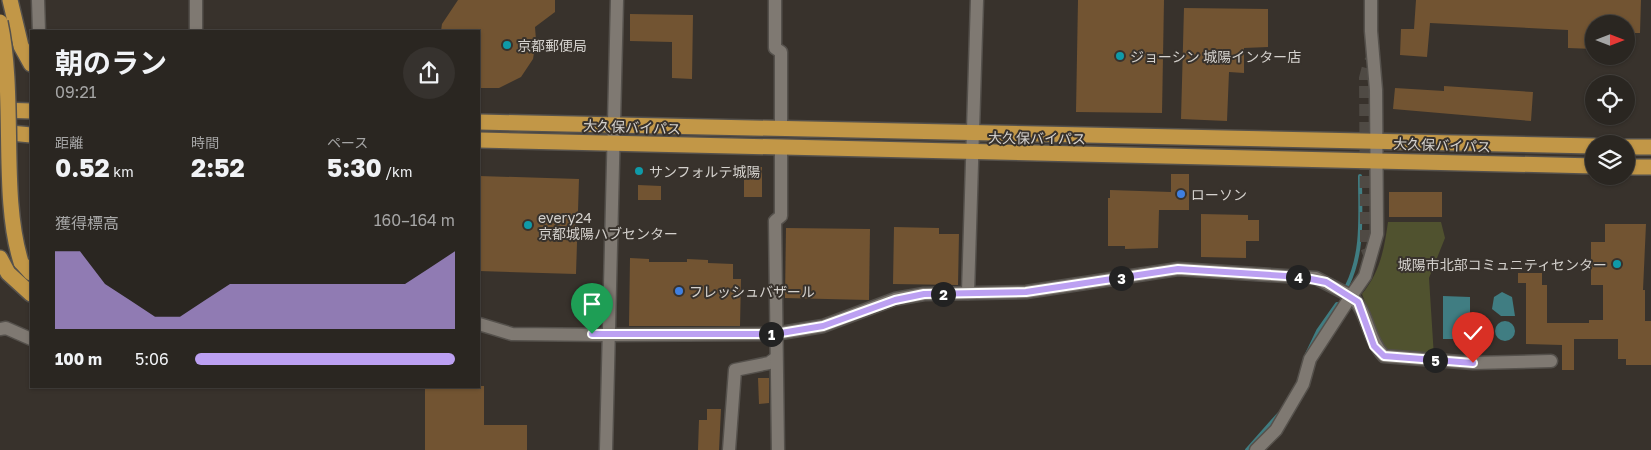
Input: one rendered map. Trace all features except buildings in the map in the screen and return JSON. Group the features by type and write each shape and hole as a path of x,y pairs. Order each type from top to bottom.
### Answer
{"highway":[{"path":"10,0 21,46 30,62"},
{"path":"0,22 3,52 1,202 9,240 26,268"},
{"path":"0,110 30,111"},
{"name":"大久保バイパス","path":"480,122 1585,146"},
{"path":"0,130 30,130"},
{"path":"0,130 30,135"},
{"name":"大久保バイパス","path":"480,140 612,143 778,155 974,153 1585,166"},
{"path":"1635,147 1651,147"},
{"path":"1635,167 1651,167"},
{"path":"0,258 8,273 30,293"}],"street":[{"path":"38,0 39,30"},
{"path":"196,0 196,30"},
{"path":"606,450 616,0"},
{"path":"775,0 775,112"},
{"path":"968,293 974,153 976,0"},
{"path":"1256,450 1276,430 1303,384 1310,359 1365,276 1377,234 1376,90 1371,31 1371,0"},
{"path":"775,48 781,52 780,128"},
{"path":"778,155 781,216 775,221 778,450"},
{"path":"480,324 512,334 775,334 823,326 895,300 924,294 1026,292 1178,269 1316,278 1351,296 1358,302 1374,346 1384,356 1473,363 1552,361"},
{"path":"0,329 6,328 30,339"},
{"path":"729,450 735,370 769,363 776,358"}],"green space":[{"path":"1388,222 1441,222 1445,238 1429,278 1434,357 1383,350 1362,294 1377,269 1385,242"}],"water":[{"path":"1502,292 1512,297 1515,316 1501,316 1492,309 1494,297"},
{"path":"1443,296 1470,297 1470,339 1443,339"},
{"path":"1505,321 1512,324 1515,331 1512,338 1505,341 1498,338 1495,331 1498,324"}],"waterway":[{"path":"1347,286 1359,246 1360,176"},
{"path":"1307,354 1318,331 1337,304"},
{"path":"1247,450 1279,414"}],"tunnel":[{"path":"1371,259 1366,247 1365,78 1369,63 1375,55"}],"place":[{"name":"京都郵便局","path":"507,45"},
{"name":"ジョーシン 城陽インター店","path":"1120,56"},
{"name":"サンフォルテ城陽","path":"639,171"},
{"name":"ローソン","path":"1181,194"},
{"name":"every24 京都城陽ハブセンター","path":"528,225"},
{"name":"城陽市北部コミュニティセンター","path":"1617,264"},
{"name":"フレッシュバザール","path":"679,291"}],"route":[{"path":"592,334 775,334 823,326 895,300 924,294 1026,292 1178,269 1316,278 1338,288 1358,302 1374,346 1384,356 1473,363"}]}
